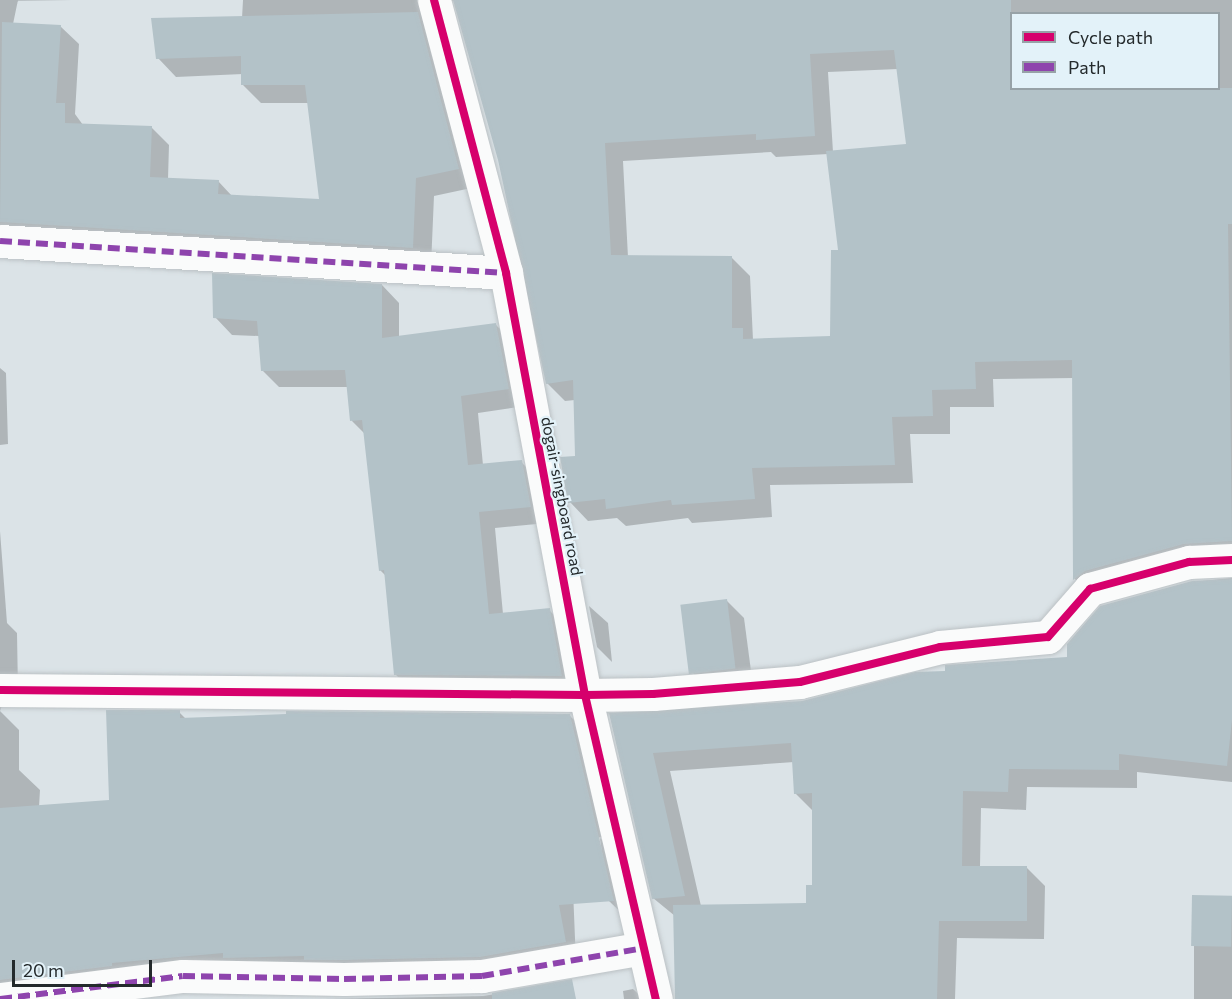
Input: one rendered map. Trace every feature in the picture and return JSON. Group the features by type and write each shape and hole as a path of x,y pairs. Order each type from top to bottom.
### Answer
{"street":[{"name":"dogair-singboard road","path":"434,0 506,273 585,695 656,999"},
{"path":"0,241 506,273"},
{"path":"0,690 585,695 653,694 800,682 940,647 1048,637 1090,589 1189,562 1232,560"},
{"path":"0,999 183,976 344,979 482,976 644,948"}],"building":[{"path":"453,0 1011,0 1010,90 1220,90 1220,88 1232,88 1232,224 1228,224 1232,541 1184,544 1085,571 1073,580 1072,360 975,362 976,389 932,390 933,416 892,417 895,465 752,468 755,499 672,505 671,500 606,509 605,499 568,503 560,457 575,456 573,380 546,384 498,160","holes":["894,50 906,144 826,151 838,250 831,250 830,336 743,339 743,328 732,328 732,256 611,255 605,143 756,134 756,140 815,136 810,54"]},
{"path":"418,12 459,169 416,178 413,248 0,222 2,22 61,25 56,103 65,103 65,123 152,126 150,177 219,180 218,194 319,199 305,85 241,85 241,56 156,59 151,18"},
{"path":"212,273 382,284 382,338 496,323 509,389 461,396 468,465 522,460 531,507 479,512 489,614 550,608 562,676 394,675 384,570 379,571 362,420 350,421 345,370 261,371 257,321 213,318"},
{"path":"1232,579 1232,720 1227,766 1119,754 1119,770 1009,769 1008,792 963,791 962,866 1027,866 1027,921 939,921 937,999 675,999 673,905 806,903 806,885 812,885 812,793 794,794 791,743 653,753 685,896 652,899 609,713 802,701 915,672 945,671 945,665 1067,657 1067,644 1100,606 1192,581"},
{"path":"727,599 736,668 689,674 680,605"},
{"path":"106,710 180,710 180,718 286,714 286,711 570,714 614,901 559,905 566,942 480,957 304,960 304,956 223,958 223,953 112,963 112,966 0,980 0,808 109,800"},
{"path":"1192,895 1232,896 1231,947 1191,946"},
{"path":"572,979 576,999 492,999 492,993"}],"marked path":[{"path":"0,241 506,273"},
{"path":"0,999 183,976 344,979 482,976 644,948"}],"cycle path":[{"path":"434,0 506,273 585,695 656,999"},
{"path":"0,690 585,695 653,694 800,682 940,647 1048,637 1090,589 1189,562 1232,560"}]}
